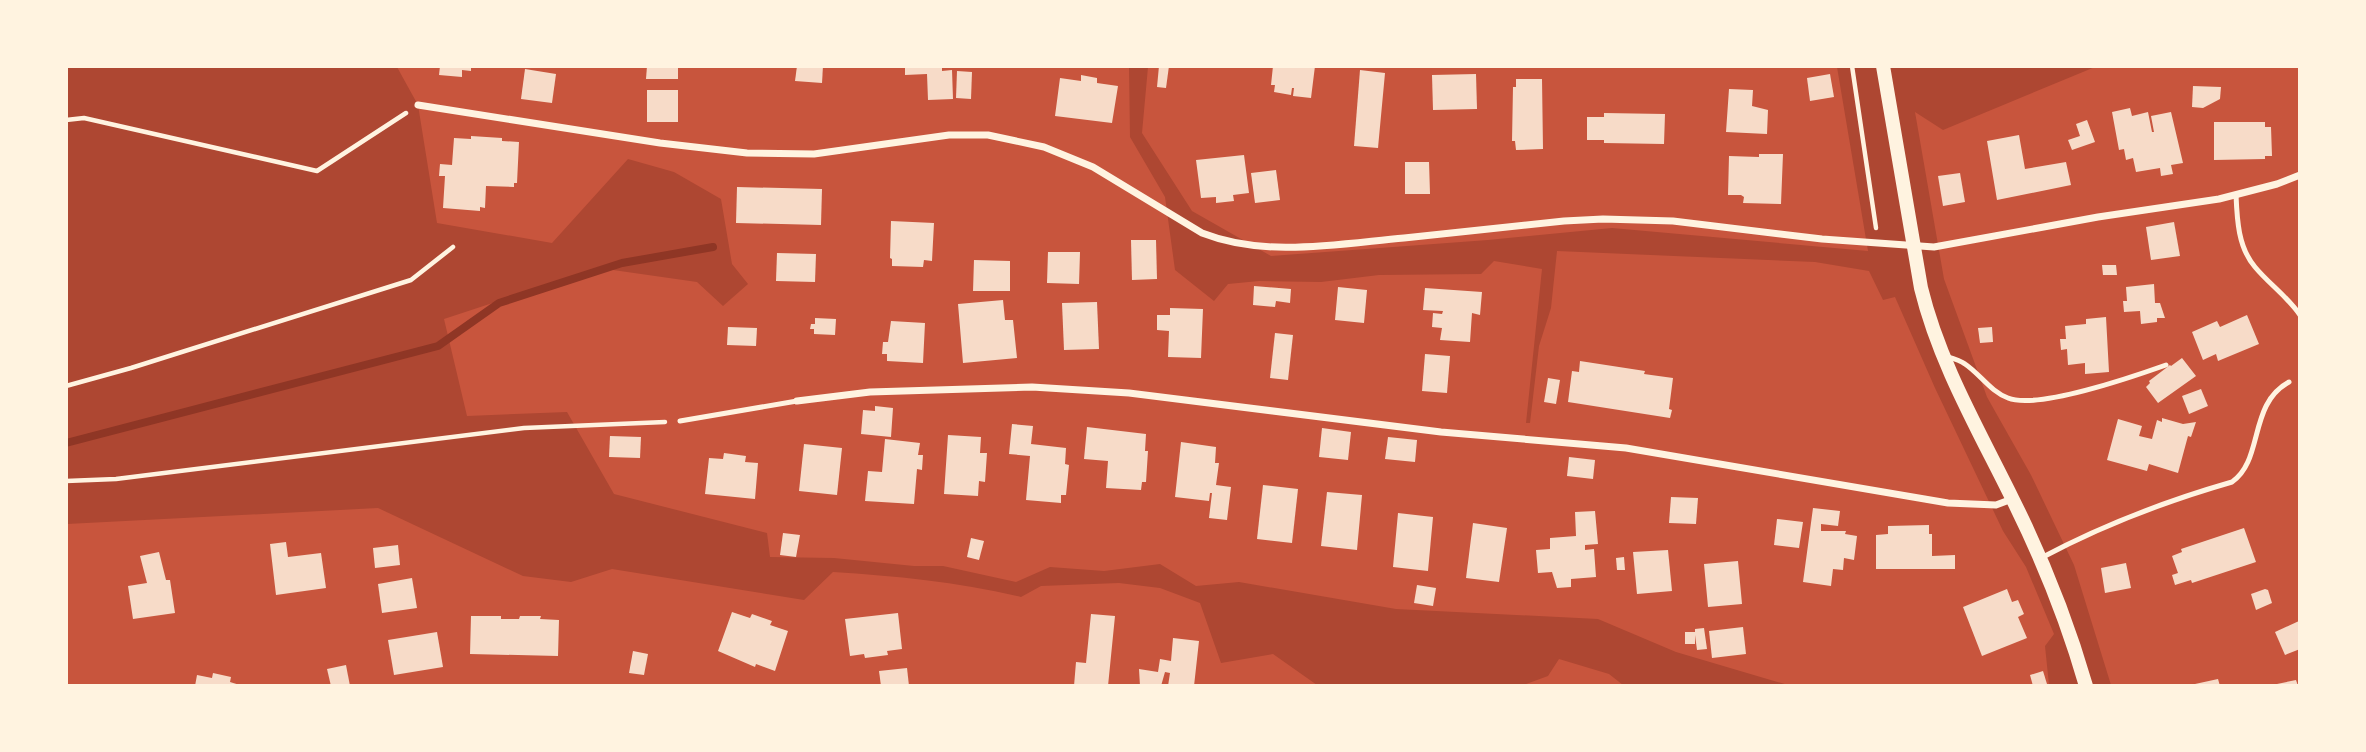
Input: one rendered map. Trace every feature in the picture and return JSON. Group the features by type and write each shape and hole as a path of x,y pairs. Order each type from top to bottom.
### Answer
{"main road":[{"path":"1883,66 1928,319 1970,415 2041,558 2068,624 2086,685"}],"street":[{"path":"418,105 646,141 747,153 814,154 949,135 988,135 1045,148 1074,159 1117,181 1202,233 1259,246 1311,247 1603,219 1673,221 1934,247 2236,195 2300,175"},
{"path":"797,401 870,392 1032,387 1129,393 1441,432 1626,448 1948,503 1996,505 2013,499"}],"lane":[{"path":"2236,195 2239,232 2253,265 2289,300 2300,315"},
{"path":"1942,355 1963,362 2009,399 2021,400 2060,396 2119,382 2166,365"},
{"path":"2041,558 2084,536 2184,496 2238,478 2248,460 2261,419 2273,393 2289,382"},
{"path":"680,421 797,401"}],"path":[{"path":"1852,66 1878,243"},
{"path":"66,120 84,118 317,171 418,105"},
{"path":"66,386 411,280 453,247"},
{"path":"66,481 116,479 524,428 680,421"}],"shaded area":[{"path":"67,67 397,67 418,105 437,223 552,243 628,159 674,172 721,199 732,264 748,284 723,306 697,282 599,268 444,319 467,416 567,412 614,494 767,533 770,557 834,558 914,566 943,566 1016,582 1050,567 1104,571 1160,564 1196,586 1239,582 1396,609 1598,619 1676,652 1788,685 1623,685 1609,674 1559,659 1548,676 1523,685 1317,685 1273,654 1221,663 1200,603 1160,588 1119,583 1041,586 1021,597 927,580 833,572 804,600 612,569 571,582 523,576 378,508 67,524"},
{"path":"1129,67 1148,67 1142,133 1192,211 1271,256 1612,228 1868,251 1837,67 2095,67 1943,130 1915,112 1944,279 1987,397 2031,475 2074,565 2111,685 2049,685 2045,646 2054,634 2026,567 2003,531 1895,297 1883,300 1869,271 1815,262 1557,251 1551,308 1539,346 1530,423 1526,423 1542,269 1494,261 1481,274 1379,275 1321,282 1259,281 1228,284 1214,301 1175,270 1165,197 1130,137"}],"building":[{"path":"440,66 471,66 471,71 462,70 462,77 439,75"},
{"path":"647,66 678,66 678,79 646,79"},
{"path":"797,66 823,66 822,83 795,81"},
{"path":"905,66 942,66 942,71 952,70 953,99 928,100 927,74 905,75"},
{"path":"1159,66 1169,66 1166,88 1157,87"},
{"path":"1273,66 1315,66 1311,98 1293,96 1294,88 1291,95 1274,92 1275,85 1271,85"},
{"path":"525,69 556,74 552,103 521,99"},
{"path":"1360,70 1385,73 1378,148 1354,146"},
{"path":"957,71 972,72 971,99 956,98"},
{"path":"1476,74 1477,109 1433,110 1432,75"},
{"path":"1830,74 1834,97 1810,101 1807,78"},
{"path":"1081,75 1097,78 1097,83 1118,86 1112,123 1055,116 1060,78 1081,81"},
{"path":"1516,79 1542,79 1543,149 1516,150 1515,141 1512,141 1513,87 1516,87"},
{"path":"2193,86 2221,87 2220,99 2203,108 2192,107"},
{"path":"1729,89 1753,90 1752,106 1768,110 1767,134 1726,132"},
{"path":"647,90 678,90 678,122 647,122"},
{"path":"2130,108 2132,116 2148,112 2152,132 2151,116 2171,112 2183,163 2171,165 2173,174 2161,176 2160,168 2136,172 2133,158 2126,160 2124,149 2119,150 2112,112"},
{"path":"1604,113 1665,114 1664,144 1604,143 1604,140 1587,140 1587,117 1604,117"},
{"path":"2087,120 2095,142 2072,150 2068,140 2080,136 2076,124"},
{"path":"2214,122 2265,122 2265,127 2271,127 2272,156 2265,156 2265,159 2214,160"},
{"path":"2019,135 2025,169 2066,162 2071,185 1997,200 1987,141"},
{"path":"471,136 519,142 517,183 514,183 514,187 486,186 485,208 480,207 480,211 443,208 445,176 439,176 440,164 452,165 454,138 471,139"},
{"path":"1759,154 1783,154 1781,204 1743,203 1744,197 1741,195 1728,195 1729,156 1759,157"},
{"path":"1244,155 1249,193 1233,195 1234,201 1216,203 1216,197 1201,198 1196,160"},
{"path":"1405,162 1429,162 1430,194 1405,194"},
{"path":"1276,170 1280,200 1255,203 1251,173"},
{"path":"1960,173 1965,202 1943,206 1938,176"},
{"path":"737,187 822,189 821,225 736,223"},
{"path":"891,221 934,223 932,261 924,260 923,267 892,266"},
{"path":"2174,222 2180,256 2151,260 2146,227"},
{"path":"1131,240 1156,240 1157,279 1132,280"},
{"path":"1048,252 1080,252 1079,284 1047,283"},
{"path":"777,253 816,254 815,282 776,281"},
{"path":"974,260 1010,261 1010,291 973,291"},
{"path":"2102,265 2116,265 2117,275 2103,275"},
{"path":"2154,284 2155,303 2160,303 2165,318 2141,324 2140,311 2124,312 2123,301 2127,301 2126,287"},
{"path":"1254,286 1291,289 1290,303 1276,301 1275,307 1253,305"},
{"path":"1338,287 1367,290 1364,323 1335,320"},
{"path":"1425,288 1482,292 1480,315 1472,313 1470,342 1440,340 1442,328 1432,327 1433,313 1442,314 1443,311 1423,310"},
{"path":"1003,300 1005,320 1013,320 1017,358 963,363 958,304"},
{"path":"1097,302 1099,349 1064,350 1062,303"},
{"path":"1170,308 1203,309 1201,358 1168,357 1169,331 1157,330 1157,315 1170,315"},
{"path":"2247,315 2259,344 2218,361 2216,354 2203,360 2192,332 2217,321 2220,327"},
{"path":"2106,317 2109,372 2085,374 2085,363 2068,365 2067,349 2061,350 2060,339 2066,339 2065,326 2086,324 2086,319"},
{"path":"815,318 836,319 835,335 814,334 814,329 810,329 811,324 815,324"},
{"path":"891,321 925,323 923,363 887,361 887,354 882,354 883,342 888,342"},
{"path":"728,327 757,328 756,346 727,345"},
{"path":"1992,327 1993,342 1980,343 1978,328"},
{"path":"1275,333 1293,335 1288,380 1270,378"},
{"path":"1425,354 1450,356 1447,393 1422,391"},
{"path":"2182,358 2196,376 2158,403 2146,387 2149,381"},
{"path":"1580,361 1673,378 1670,418 1568,402 1572,371 1579,372"},
{"path":"1548,378 1560,380 1556,404 1544,402"},
{"path":"2201,389 2208,406 2189,414 2182,396"},
{"path":"875,406 893,408 891,437 861,434 863,410 875,411"},
{"path":"2162,418 2183,424 2196,422 2191,437 2188,436 2178,473 2149,464 2147,471 2107,460 2118,419 2142,426 2139,436 2152,439 2157,420 2162,422"},
{"path":"1012,424 1033,426 1031,444 1066,448 1065,464 1069,465 1066,495 1061,495 1061,503 1026,500 1030,456 1009,454"},
{"path":"1087,427 1146,434 1146,482 1142,482 1141,490 1106,488 1108,461 1084,459"},
{"path":"1322,428 1351,432 1348,460 1319,457"},
{"path":"948,435 981,437 980,453 987,453 985,482 979,481 978,496 944,494"},
{"path":"610,436 641,437 640,458 609,457"},
{"path":"1388,437 1417,440 1415,462 1385,459"},
{"path":"885,439 920,443 918,455 923,455 922,470 917,469 914,504 865,501 868,471 882,472"},
{"path":"1181,442 1216,447 1215,463 1219,463 1216,485 1231,487 1227,520 1209,518 1212,493 1209,501 1175,497"},
{"path":"804,444 842,448 837,495 799,491"},
{"path":"724,453 746,456 745,462 758,463 755,499 705,494 709,458 723,459"},
{"path":"1569,457 1595,460 1593,479 1567,476"},
{"path":"1263,485 1298,489 1292,543 1257,539"},
{"path":"1327,492 1362,495 1357,550 1321,546"},
{"path":"1671,497 1698,498 1696,524 1669,523"},
{"path":"1813,508 1840,511 1838,526 1821,524 1821,531 1846,531 1845,534 1857,536 1854,560 1844,558 1843,570 1833,569 1831,586 1803,582"},
{"path":"1595,511 1598,544 1585,545 1585,550 1594,549 1596,577 1571,579 1571,587 1557,588 1552,572 1538,573 1536,550 1550,549 1550,538 1576,536 1575,512"},
{"path":"1398,513 1433,517 1428,571 1393,567"},
{"path":"1777,519 1803,522 1799,548 1774,545"},
{"path":"1473,523 1507,528 1499,582 1466,578"},
{"path":"1929,525 1929,534 1932,534 1932,556 1955,555 1955,569 1876,569 1876,535 1888,534 1888,526"},
{"path":"2244,528 2256,562 2192,583 2191,580 2175,585 2172,575 2178,573 2172,556 2182,552 2181,549"},
{"path":"783,533 800,535 796,557 780,555"},
{"path":"971,538 984,541 979,560 967,557"},
{"path":"286,542 288,557 321,553 326,588 276,595 270,544"},
{"path":"398,545 400,565 375,568 373,548"},
{"path":"1668,550 1672,591 1637,594 1633,552"},
{"path":"159,552 166,580 170,580 175,613 133,619 128,586 147,583 140,556"},
{"path":"1624,557 1625,570 1617,570 1616,558"},
{"path":"1738,561 1742,604 1708,607 1704,564"},
{"path":"2126,563 2131,588 2105,593 2101,568"},
{"path":"412,578 417,608 382,613 378,584"},
{"path":"1417,585 1436,588 1433,606 1414,603"},
{"path":"2007,589 2012,602 2018,600 2024,614 2018,617 2027,638 1982,656 1963,607"},
{"path":"2268,590 2272,603 2256,610 2251,594"},
{"path":"732,612 750,618 752,614 772,621 770,625 788,631 775,671 756,664 755,667 718,651"},
{"path":"898,613 902,649 887,651 888,655 865,658 864,654 850,656 845,619"},
{"path":"1091,614 1115,616 1108,686 1074,686 1076,662 1086,663"},
{"path":"471,616 519,619 520,616 541,616 540,619 559,620 558,656 470,654"},
{"path":"2299,621 2300,649 2285,655 2275,632"},
{"path":"1743,627 1746,654 1712,658 1709,631"},
{"path":"1704,628 1707,649 1697,650 1695,635 1695,644 1685,644 1685,632"},
{"path":"437,632 443,667 394,675 388,640"},
{"path":"1173,638 1199,641 1194,686 1168,686 1170,673 1165,672 1161,686 1140,686 1139,669 1158,672 1160,659 1171,661"},
{"path":"633,651 648,654 644,675 629,673"},
{"path":"346,665 350,686 331,686 327,669"},
{"path":"907,668 909,686 881,686 879,671"},
{"path":"2043,671 2047,684 2033,686 2030,675"},
{"path":"213,673 231,677 230,682 243,686 195,686 197,675 212,678"},
{"path":"2218,679 2220,686 2195,686 2195,684"},
{"path":"2296,680 2298,686 2277,686 2277,684"}],"waterway":[{"path":"66,443 438,346 499,303 622,263 713,247"}]}
